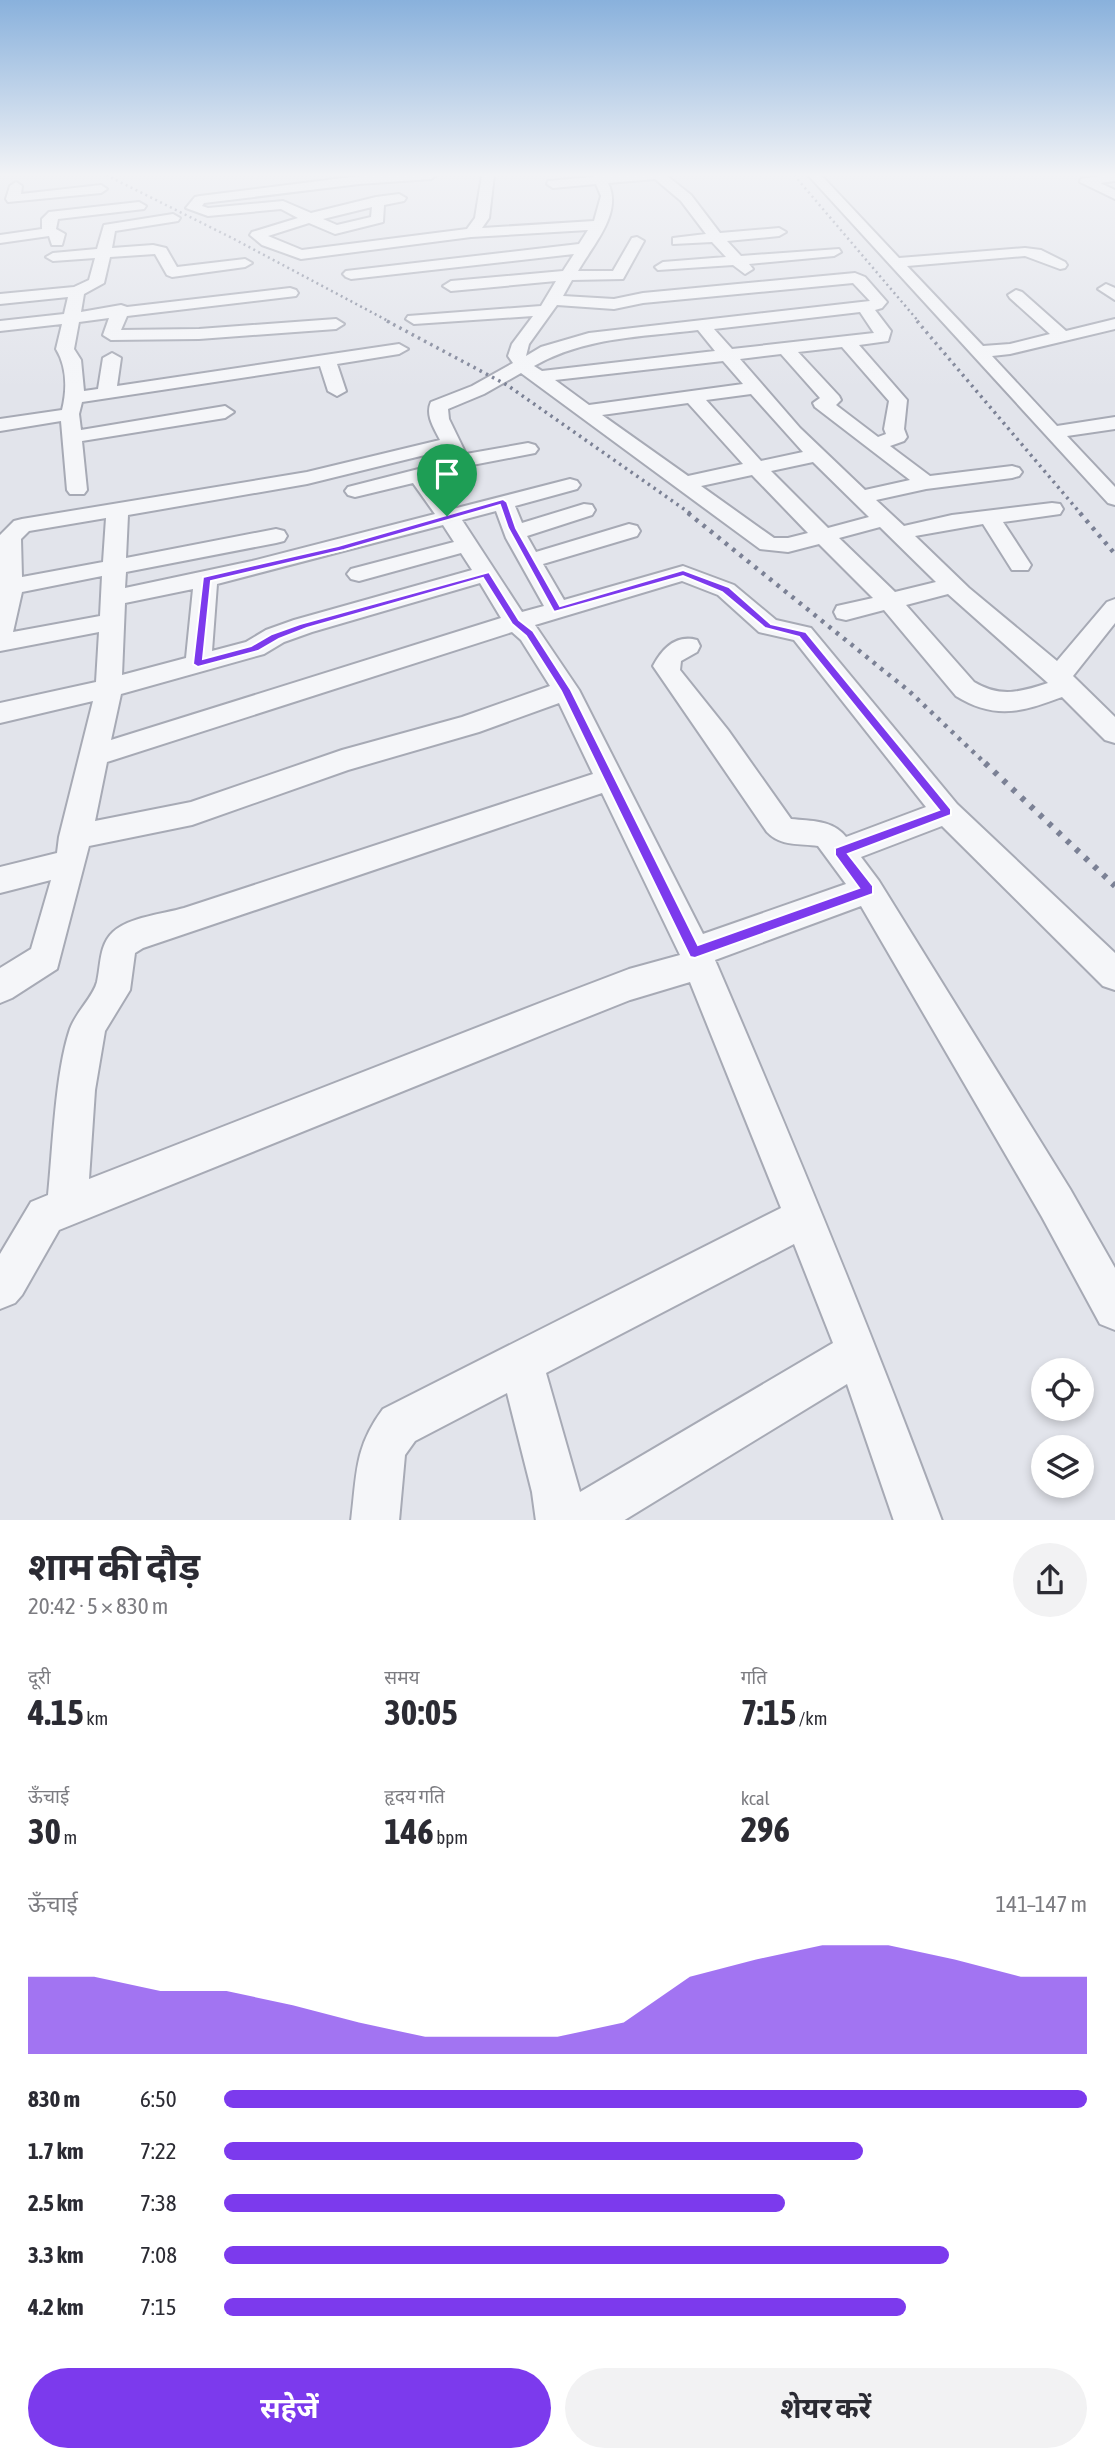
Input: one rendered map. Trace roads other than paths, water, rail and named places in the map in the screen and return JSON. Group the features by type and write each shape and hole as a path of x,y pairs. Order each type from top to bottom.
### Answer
{"street":[{"path":"49,276 56,246"},
{"path":"0,299 77,291 96,283 105,246"},
{"path":"277,246 301,255 371,246"},
{"path":"451,286 568,275 618,276 634,246"},
{"path":"724,246 761,287"},
{"path":"879,246 1115,499"},
{"path":"351,274 584,248"},
{"path":"584,248 518,350 517,360 768,544 788,545 824,534 1052,509"},
{"path":"53,257 158,249 172,272 245,263"},
{"path":"663,267 834,252"},
{"path":"895,263 1026,252 1036,253 1060,265"},
{"path":"414,319 549,305 614,304 643,298 859,279 879,302 865,307 589,338 547,351 531,372"},
{"path":"77,291 65,349 72,360 72,437 77,490"},
{"path":"0,326 226,293 290,293"},
{"path":"1016,295 1063,337"},
{"path":"355,491 457,465 456,452 439,419 438,406 531,372 728,355 885,334 865,307"},
{"path":"121,310 111,335 199,334 336,324"},
{"path":"977,352 1010,349 1115,324"},
{"path":"702,325 753,388 817,454 953,585 1063,682 1115,733"},
{"path":"846,341 898,400 894,429 897,437 875,444"},
{"path":"785,348 827,402 875,444 926,483"},
{"path":"0,425 73,406 107,392 399,349"},
{"path":"107,392 112,358"},
{"path":"327,361 337,391"},
{"path":"587,411 753,388"},
{"path":"693,397 718,428 889,600 965,689 979,699 994,704 1008,704 1063,682 1115,607"},
{"path":"72,437 225,412"},
{"path":"1053,432 1111,427"},
{"path":"0,634 6,599 10,537 14,531 32,523 117,512 456,452 528,449"},
{"path":"684,484 817,454"},
{"path":"861,497 926,483 1013,472"},
{"path":"427,474 423,483 516,622 530,634 566,690 697,958 805,1217 858,1353 918,1520"},
{"path":"0,643 206,579 340,548 447,516 570,485"},
{"path":"503,502 514,533 558,610"},
{"path":"514,533 584,510"},
{"path":"0,987 45,958 97,755 109,688 117,512"},
{"path":"989,517 1020,565"},
{"path":"530,561 629,531"},
{"path":"6,599 115,568 276,536"},
{"path":"359,574 467,545"},
{"path":"97,755 516,622 683,573 726,590 768,626 802,634 947,812 1115,975"},
{"path":"0,713 109,688 254,648 275,636 303,626 485,574"},
{"path":"198,664 206,579"},
{"path":"846,612 953,585"},
{"path":"688,646 671,656 666,666 777,824 784,831 817,833 829,837 869,890 1056,1203 1115,1309"},
{"path":"0,880 72,850 192,813 342,761 469,725 566,690"},
{"path":"67,1208 77,1090 87,1031 113,990 116,957 123,943 147,931 184,922 611,779"},
{"path":"839,852 947,812"},
{"path":"0,1289 18,1264 30,1235 45,1216 869,890"},
{"path":"375,1520 383,1447 399,1425 805,1217"},
{"path":"579,1520 858,1353"},
{"path":"521,1362 556,1492 560,1520"}],"railway":[{"path":"247,246 390,322"},
{"path":"854,246 919,322"},
{"path":"387,321 507,385 691,514"},
{"path":"917,321 1081,514"},
{"path":"688,513 909,691 987,765"},
{"path":"1080,513 1115,554"},
{"path":"985,763 1115,886"}]}
